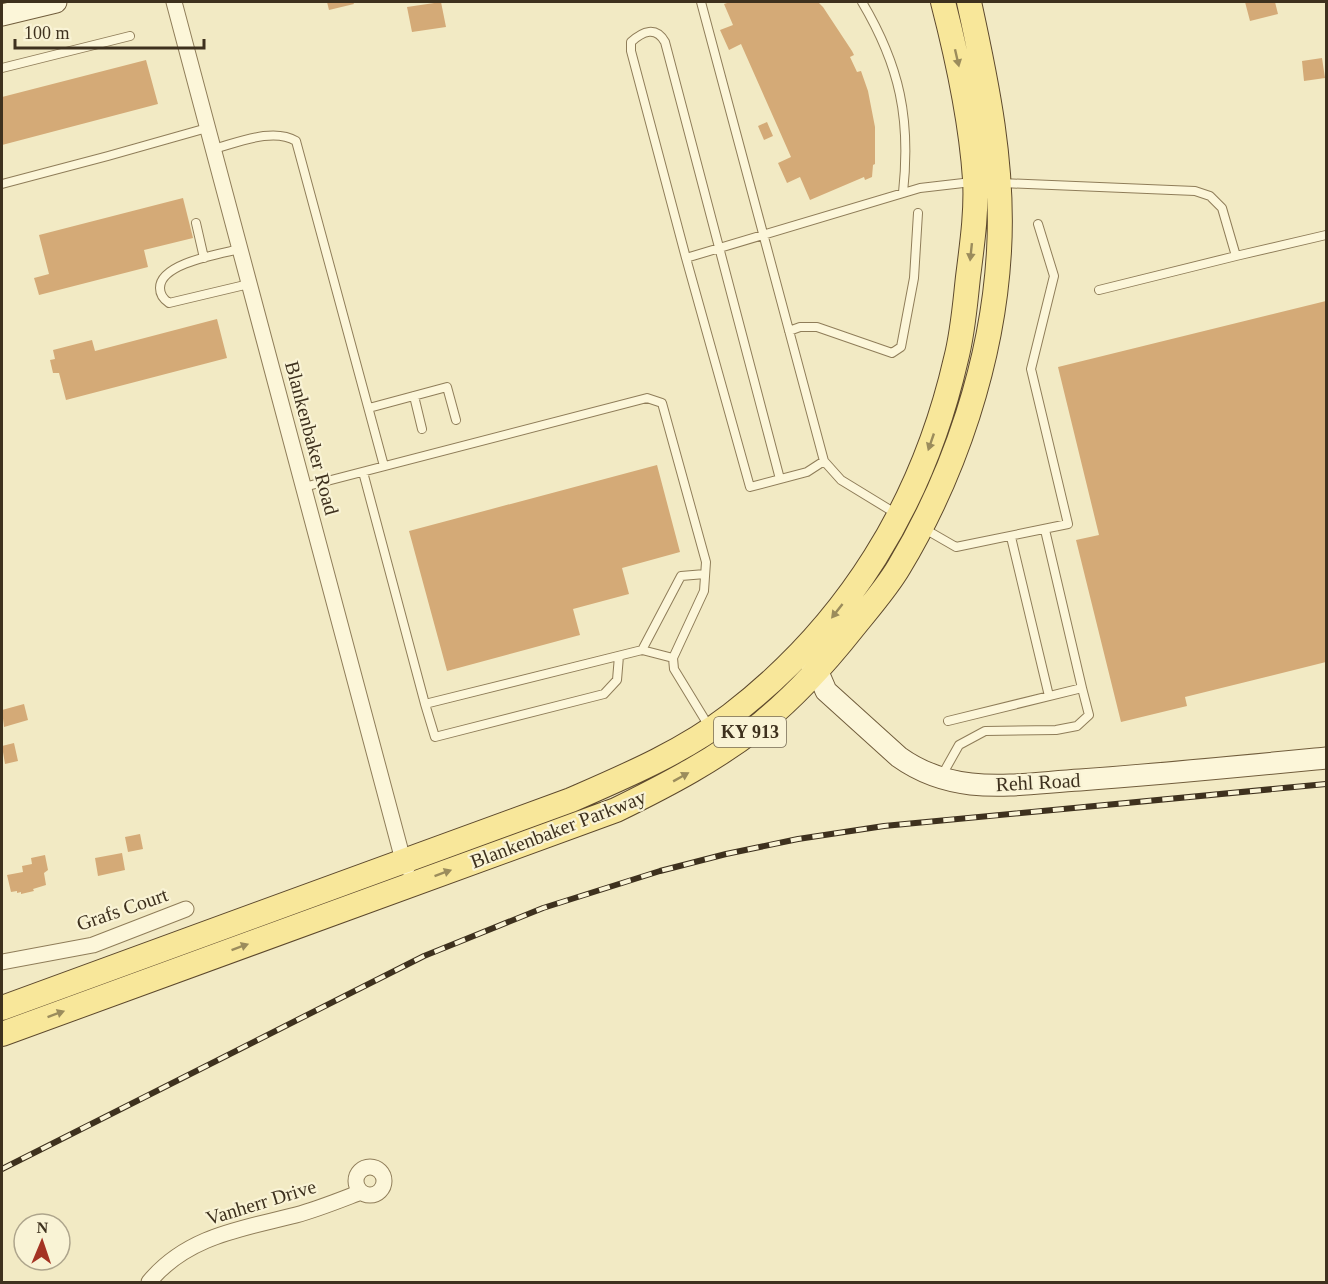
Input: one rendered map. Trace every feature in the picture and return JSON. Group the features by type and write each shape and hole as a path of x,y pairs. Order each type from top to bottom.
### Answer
{"main road":[{"name":"Blankenbaker Parkway","path":"2,1034 616,810 700,766 763,722 817,670 886,585 922,527 950,465 963,428 987,339 999,251 987,182 943,2"},
{"name":"Blankenbaker Parkway","path":"2,1008 582,795 636,772 730,716 816,638 874,561 899,516 923,463 943,408 957,358 973,232 987,182 995,128 969,2"}],"street":[{"name":"Blankenbaker Road","path":"174,2 403,860 415,884"},
{"path":"2,15 42,3"},
{"name":"Rehl Road","path":"801,652 817,670 826,691 887,748 912,766 940,778 968,784 996,785 1156,774 1326,758"},
{"name":"Grafs Court","path":"2,962 93,945 186,909"},
{"name":"Vanherr Drive","path":"149,1282 158,1272 193,1245 240,1227 298,1214 361,1192"}],"lane":[{"path":"701,2 824,461 841,480 899,516"},
{"path":"861,2 889,52 901,92 906,165 903,193"},
{"path":"780,479 665,42 660,34 645,33 631,42 631,51 750,487 807,472 824,461"},
{"path":"2,68 130,36"},
{"path":"2,184 207,128"},
{"path":"213,149 267,136 287,136 296,141 384,466"},
{"path":"686,258 920,188 987,182 1195,191 1210,196 1222,208 1236,256"},
{"path":"789,331 800,327 817,327 892,353 902,347 914,278 918,213"},
{"path":"196,223 204,258"},
{"path":"922,527 956,547 1068,524 1030,369 1054,276 1038,224"},
{"path":"1099,290 1326,236"},
{"path":"240,249 204,258 168,272 161,281 162,298 169,303 178,302 249,284"},
{"path":"369,408 447,387 456,420"},
{"path":"414,396 422,429"},
{"path":"304,487 647,398 662,403 706,562 704,591 673,658 674,669 711,729"},
{"path":"363,472 435,737 604,694 616,680 619,656"},
{"path":"940,778 959,745 985,731 1056,730 1077,726 1089,715 1045,530"},
{"path":"1011,537 1049,696"},
{"path":"642,650 681,576 705,574"},
{"path":"425,704 642,650 673,658"},
{"path":"948,721 1082,687"}],"building":[{"path":"327,2 353,2 354,4 329,10"},
{"path":"441,2 446,27 412,32 407,7"},
{"path":"730,2 818,2 823,7 852,51 854,55 850,57 857,72 861,71 868,91 875,127 875,164 872,177 865,180 864,177 810,200 800,177 787,183 778,163 791,157 741,44 729,50 720,30 733,25 724,4"},
{"path":"1245,2 1275,2 1278,14 1250,21"},
{"path":"1322,58 1325,78 1304,81 1302,61"},
{"path":"146,60 158,104 2,145 2,97"},
{"path":"767,122 773,136 764,140 758,126"},
{"path":"183,198 193,238 144,250 148,267 39,295 34,278 49,274 39,235"},
{"path":"1326,301 1326,662 1185,697 1187,706 1121,722 1076,540 1099,535 1058,367"},
{"path":"217,319 227,358 66,400 59,373 53,373 50,360 55,359 53,350 92,340 95,351"},
{"path":"657,465 680,552 622,568 629,594 573,609 580,635 447,671 409,531"},
{"path":"24,704 28,720 4,727 2,710"},
{"path":"14,743 18,761 5,764 2,746"},
{"path":"140,834 143,849 128,852 125,837"},
{"path":"122,853 125,870 98,876 95,858"},
{"path":"45,855 48,870 44,873 46,885 21,894 17,891 11,892 7,875 23,872 22,866 32,864 31,858"}],"railway":[{"path":"2,1169 424,956 543,908 660,871 798,839 884,826 1326,784"}]}
